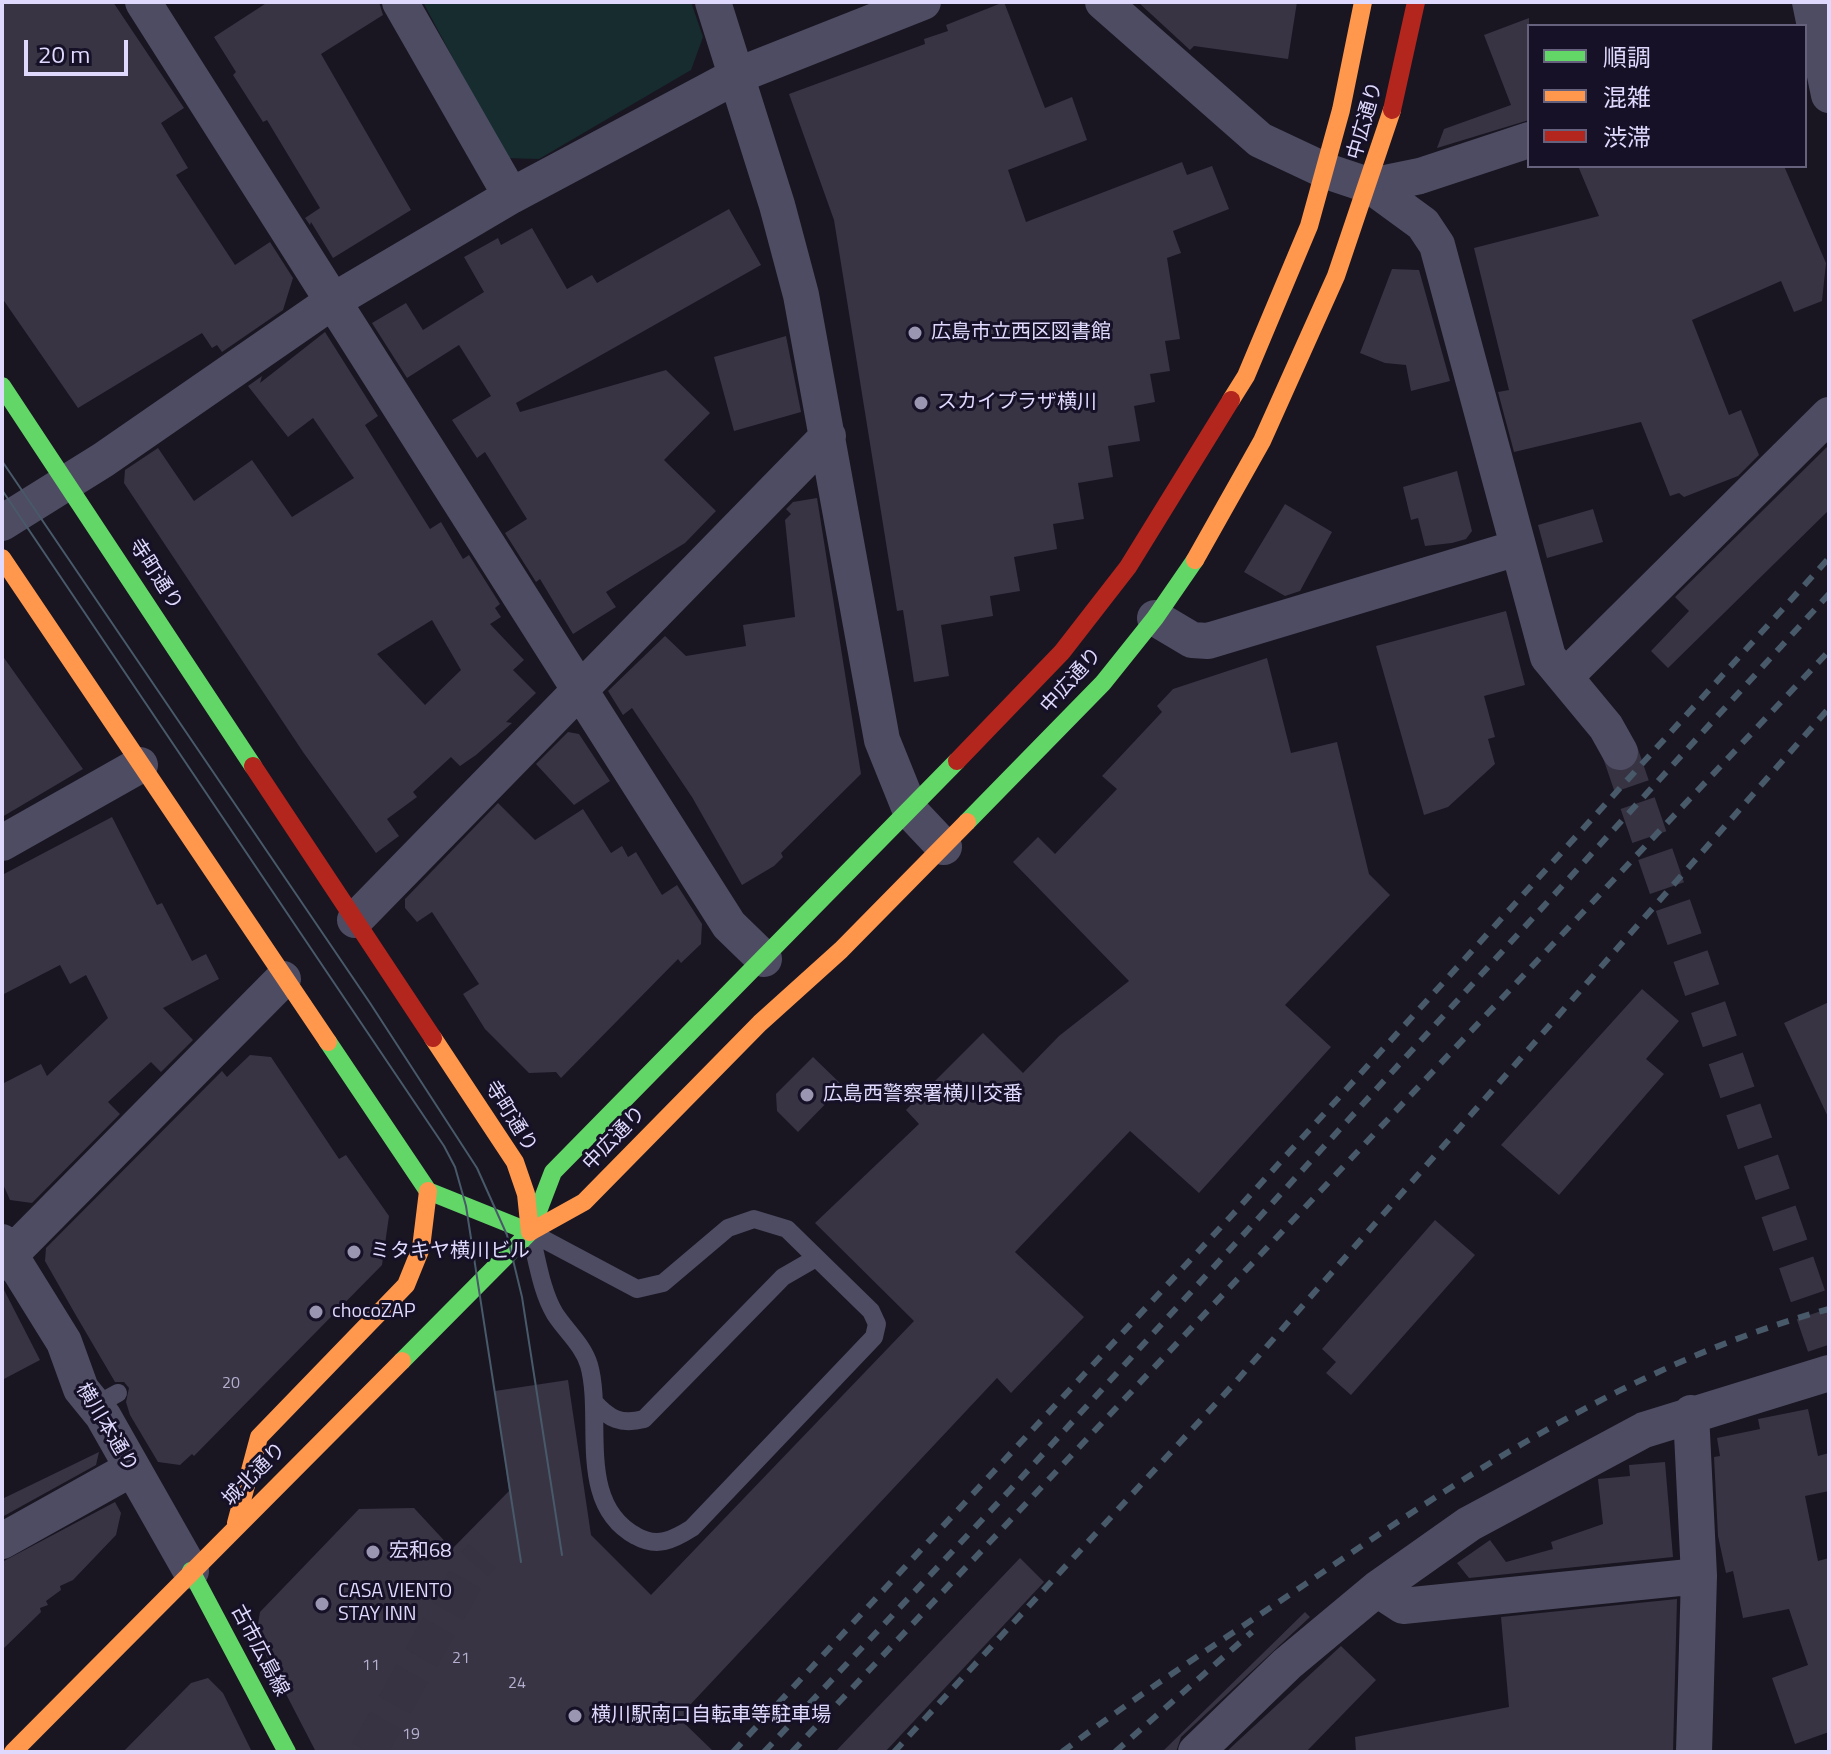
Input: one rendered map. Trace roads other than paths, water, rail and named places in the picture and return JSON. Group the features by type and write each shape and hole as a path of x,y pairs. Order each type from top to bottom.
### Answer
{"main road":[{"path":"2,558 428,1191 530,1232 553,1172 911,812 1062,652 1128,567 1246,376 1303,245 1326,171 1363,2"},
{"name":"中広通り","path":"530,1232 584,1202 760,1023 841,950 1103,683 1155,618 1202,547 1262,441 1336,276 1371,186 1404,70 1416,2"},
{"name":"寺町通り","path":"2,386 515,1162 526,1194 530,1232"},
{"path":"236,1526 259,1437 406,1285 421,1248 428,1191"},
{"name":"城北通り","path":"13,1752 530,1232"},
{"name":"古市広島線","path":"191,1571 287,1752"}],"street":[{"path":"143,2 729,925 764,959"},
{"path":"400,2 511,196"},
{"path":"713,2 801,295 882,740 911,812 944,847"},
{"path":"2,523 68,484 333,301 511,196 736,76 923,2"},
{"path":"1103,2 1260,140 1326,171 1371,186 1423,224 1437,245 1548,657 1566,676 1620,752"},
{"path":"1804,14 1829,95"},
{"path":"1371,186 1420,176 1527,141"},
{"path":"1566,676 1829,415"},
{"path":"355,920 828,436"},
{"path":"1155,618 1192,640 1208,641 1517,548"},
{"path":"2,843 140,765"},
{"path":"4,1254 283,979"},
{"name":"横川本通り","path":"4,1254 38,1285 90,1396 191,1571"},
{"path":"1196,1752 1287,1664 1377,1589 1469,1524 1644,1430 1828,1360"},
{"path":"1691,1413 1699,1576 1694,1752"},
{"path":"2,1541 131,1469"},
{"path":"1377,1589 1403,1606 1699,1576"}],"lane":[{"path":"754,1219 787,1229 871,1311 877,1324 874,1337 692,1528 673,1540 655,1543 638,1538 615,1517 599,1482 594,1454 594,1402 587,1360 548,1300 530,1232 637,1289 663,1283 728,1228 754,1219"},
{"path":"594,1402 617,1420 628,1424 644,1419 783,1277 816,1258"}],"tunnel":[{"path":"1620,752 1825,1346"},
{"path":"368,1752 473,1566 482,1556"}],"tram line":[{"path":"2,461 370,1003 477,1168 507,1235 522,1297 562,1555"},
{"path":"2,490 444,1146 455,1167 466,1206 521,1562"}],"railway":[{"path":"733,1752 1233,1214 1829,558"},
{"path":"764,1752 1010,1490 1829,594"},
{"path":"792,1752 1829,651"},
{"path":"894,1752 1232,1386 1829,708"},
{"path":"1062,1752 1426,1503 1554,1426 1620,1390 1688,1359 1829,1309"},
{"path":"1115,1752 1252,1632"}],"place":[{"name":"広島市立西区図書館","path":"915,333"},
{"name":"スカイプラザ横川","path":"921,403"},
{"name":"広島西警察署横川交番","path":"807,1095"},
{"name":"ミタキヤ横川ビル","path":"354,1252"},
{"name":"chocoZAP","path":"316,1312"},
{"name":"宏和68","path":"373,1552"},
{"name":"CASA VIENTO STAY INN","path":"322,1604"},
{"name":"横川駅南口自転車等駐車場","path":"575,1716"}]}
